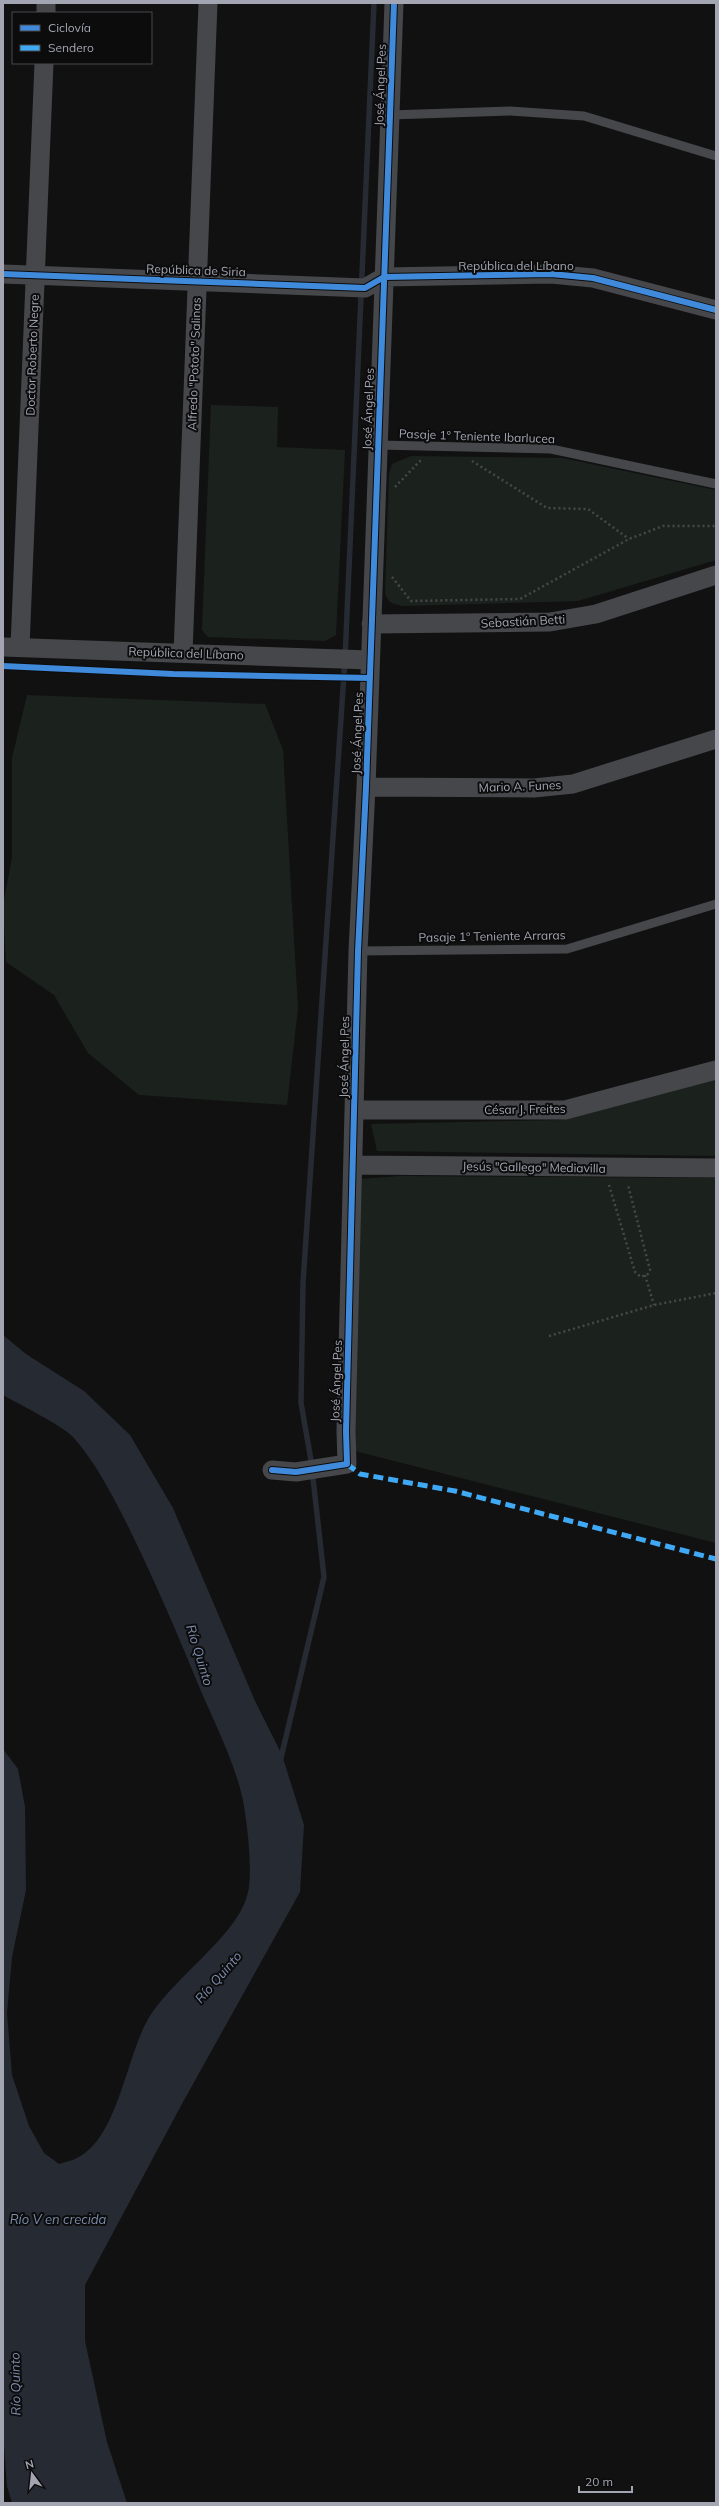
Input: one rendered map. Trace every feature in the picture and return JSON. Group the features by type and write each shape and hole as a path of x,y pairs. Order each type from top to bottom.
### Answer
{"street":[{"name":"Alfredo \"Pototo\" Salinas","path":"183,653 208,3"},
{"name":"José Ángel Pes","path":"272,1470 296,1472 341,1465 346,1431 358,950 366,787 394,3"},
{"name":"Doctor Roberto Negre","path":"12,647 35,275 44,64"},
{"name":"República de Siria","path":"3,274 365,288 384,277"},
{"name":"República del Líbano","path":"384,277 551,274 593,278 716,310"},
{"name":"Sebastián Betti","path":"371,624 550,622 596,614 716,575"},
{"name":"República del Líbano","path":"12,647 370,660"},
{"name":"Mario A. Funes","path":"366,787 534,788 573,784 716,739"},
{"name":"César J. Freites","path":"354,1110 565,1110 716,1070"},
{"name":"Jesús \"Gallego\" Mediavilla","path":"353,1165 716,1168"}],"lane":[{"path":"390,115 510,111 584,116 716,156"},
{"name":"Pasaje 1º Teniente Ibarlucea","path":"378,445 551,449 716,484"},
{"name":"Pasaje 1º Teniente Arraras","path":"358,950 567,949 716,904"}],"path":[{"path":"393,490 420,461 428,461"},
{"path":"465,461 473,461 547,508 588,509 629,539"},
{"path":"392,569 392,577 411,602 520,599 629,539 663,526 716,526"},
{"path":"604,1167 636,1272 640,1277 645,1275 650,1270 623,1168"},
{"path":"645,1275 654,1305"},
{"path":"549,1336 654,1305 716,1293"}],"shaded area":[{"path":"211,405 278,407 277,447 345,450 336,635 325,641 208,637 202,630"},
{"path":"411,456 562,458 716,490 716,560 578,601 403,606 393,604 387,599 385,592 389,474 392,464"},
{"path":"27,695 265,704 283,750 298,1008 287,1105 139,1095 88,1053 54,995 6,962 3,905 12,858 12,758"},
{"path":"716,1080 716,1156 377,1151 371,1124 561,1120"},
{"path":"400,1176 716,1178 716,1543 351,1450 360,1179"}],"water":[{"name":"Río V en crecida","path":"3,1335 26,1354 84,1391 130,1435 173,1508 255,1701 282,1755 304,1825 300,1892 183,2102 85,2285 85,2341 107,2442 127,2503 12,2503 7,2486 3,2433 3,1749 18,1769 25,1807 26,1890 12,1957 7,2013 12,2075 29,2126 44,2153 59,2164 77,2158 91,2148 102,2134 119,2097 147,2021 172,1989 232,1925 242,1908 248,1892 250,1871 246,1817 242,1796 228,1753 146,1564 109,1491 89,1458 74,1438 51,1421 3,1395"}],"waterway":[{"path":"280,1762 324,1577 311,1460 301,1403 303,1283 345,659 374,3"}],"marked path":[{"path":"347,1464 360,1474 455,1491 716,1559"}],"cycle path":[{"path":"272,1470 296,1472 347,1464 346,1431 358,951 366,787 394,3"},
{"path":"3,274 365,288 384,277 551,274 593,278 716,310"},
{"path":"3,666 173,674 370,678"}],"water label":[{"name":"Río Quinto","path":"200,1655"},
{"name":"Río Quinto","path":"218,1977"},
{"name":"Río Quinto","path":"15,2384"}]}
